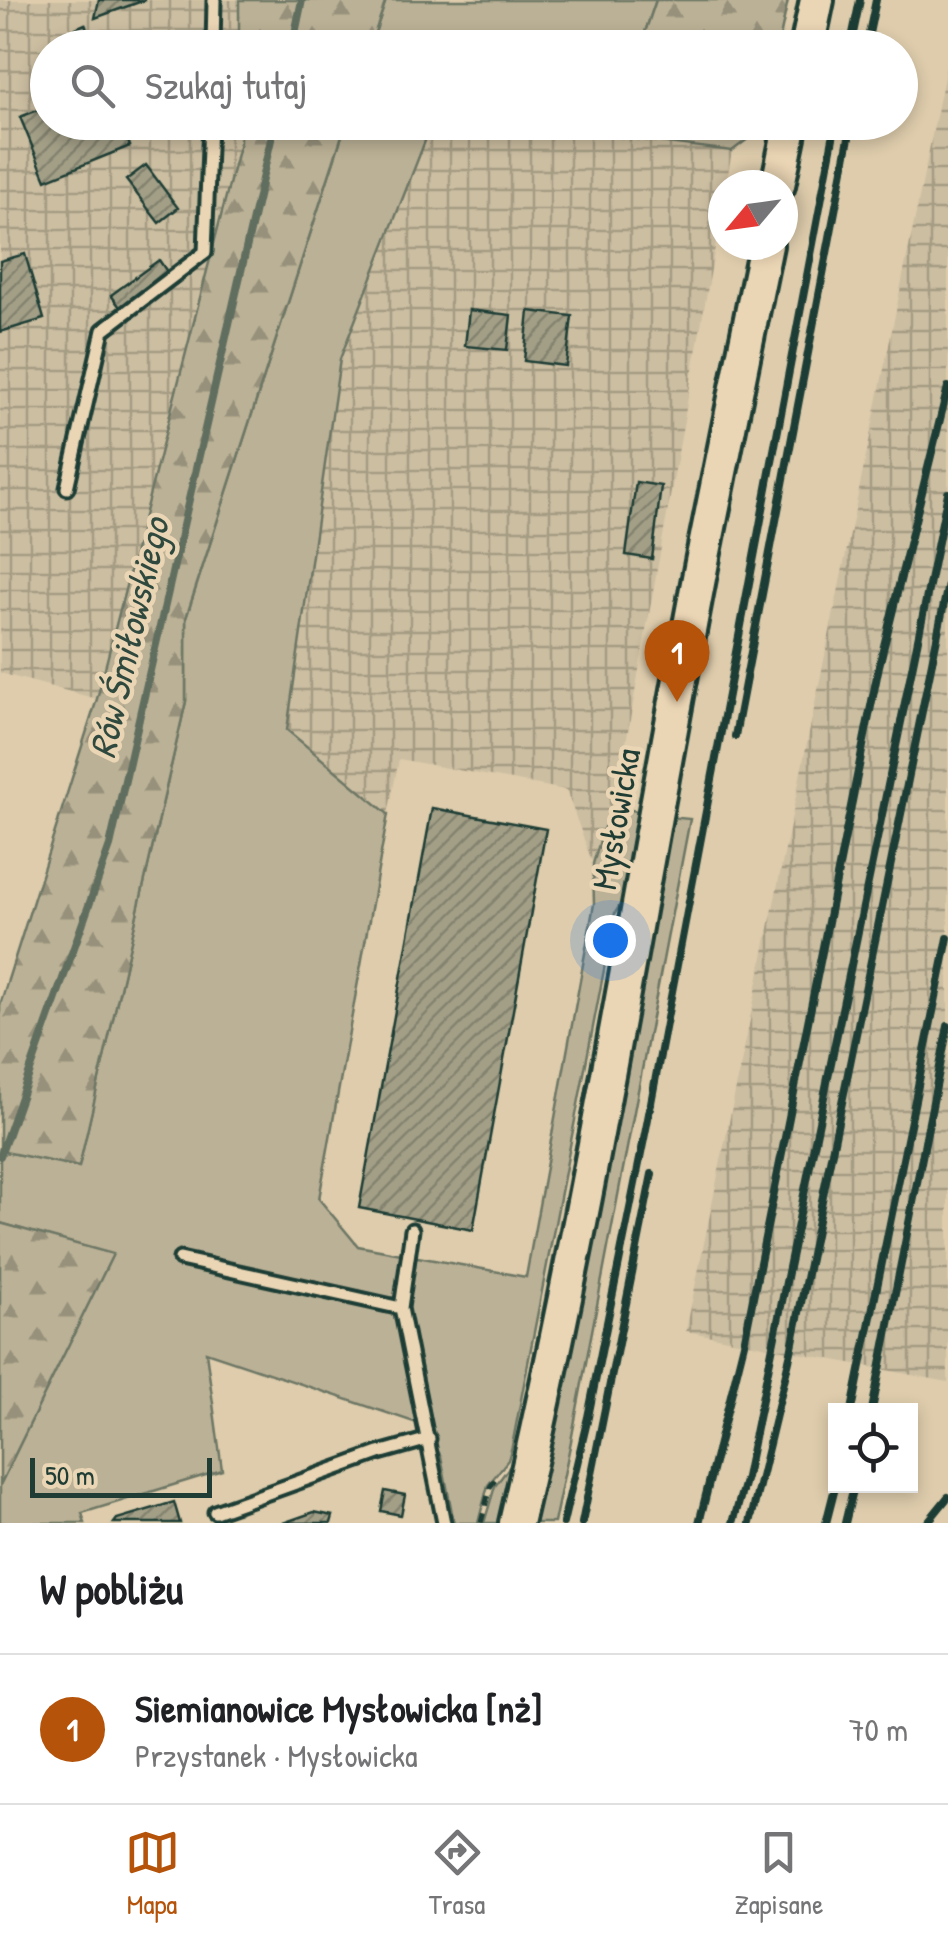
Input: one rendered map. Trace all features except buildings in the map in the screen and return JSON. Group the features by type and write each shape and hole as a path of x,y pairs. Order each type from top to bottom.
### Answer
{"street":[{"path":"811,30 817,0"},
{"path":"782,170 787,140"},
{"name":"Mysłowicka","path":"516,1523 608,1087 702,556 763,260"}],"lane":[{"path":"213,30 214,0"},
{"path":"67,488 103,330 205,252 209,140"},
{"path":"412,1230 401,1308 444,1523"},
{"path":"180,1259 401,1308"},
{"path":"215,1512 429,1439"}],"shaded area":[{"path":"0,0 239,0 239,30 30,30 30,140 240,142 97,699 0,673"},
{"path":"948,58 948,1382 686,1331"},
{"path":"425,140 641,140 732,151 729,170 708,170 708,260 713,260 619,781 593,864 566,790 399,759 388,814 287,730 340,359"}],"green space":[{"path":"239,0 386,0 376,30 239,30"},
{"path":"386,0 656,0 646,30 376,30"},
{"path":"656,0 788,0 782,30 646,30"},
{"path":"341,140 425,140 340,359 287,730 388,814 319,1199 358,1246 526,1277 594,904 593,864 604,827 618,827 623,809 645,812 632,886 615,913 512,1446 508,1460 488,1485 478,1523 454,1523 441,1456 420,1424 206,1352 222,1470 82,1513 85,1523 0,1523 0,1485 112,1255 0,1223 0,1151 79,1166 186,701 186,618"},
{"path":"341,140 186,618 186,701 79,1167 0,1151 0,1005 97,699 240,142"},
{"path":"643,140 746,140 732,151"},
{"path":"669,817 690,819 571,1441 554,1523 529,1523"},
{"path":"629,902 581,1158 507,1508 503,1523 484,1523 495,1486 516,1458 620,920"},
{"path":"0,1223 113,1254 0,1485"}],"waterway":[{"name":"Rów Śmiłowskiego","path":"296,30 302,0"},
{"name":"Rów Śmiłowskiego","path":"0,1156 110,846 271,140"}],"railway":[{"path":"854,30 860,0"},
{"path":"870,30 876,0"},
{"path":"563,1523 647,1124 833,140"},
{"path":"735,736 849,140"},
{"path":"699,1523 744,1343 879,666 948,387"},
{"path":"733,1523 746,1477 948,493"},
{"path":"750,1523 791,1352 948,584"},
{"path":"853,1403 948,938"},
{"path":"873,1403 948,1026"},
{"path":"582,1523 652,1174"},
{"path":"826,1523 834,1493"},
{"path":"845,1523 852,1493"},
{"path":"927,1523 948,1497"}],"place":[{"name":"Siemianowice Mysłowicka [nż]","path":"677,702"}]}
